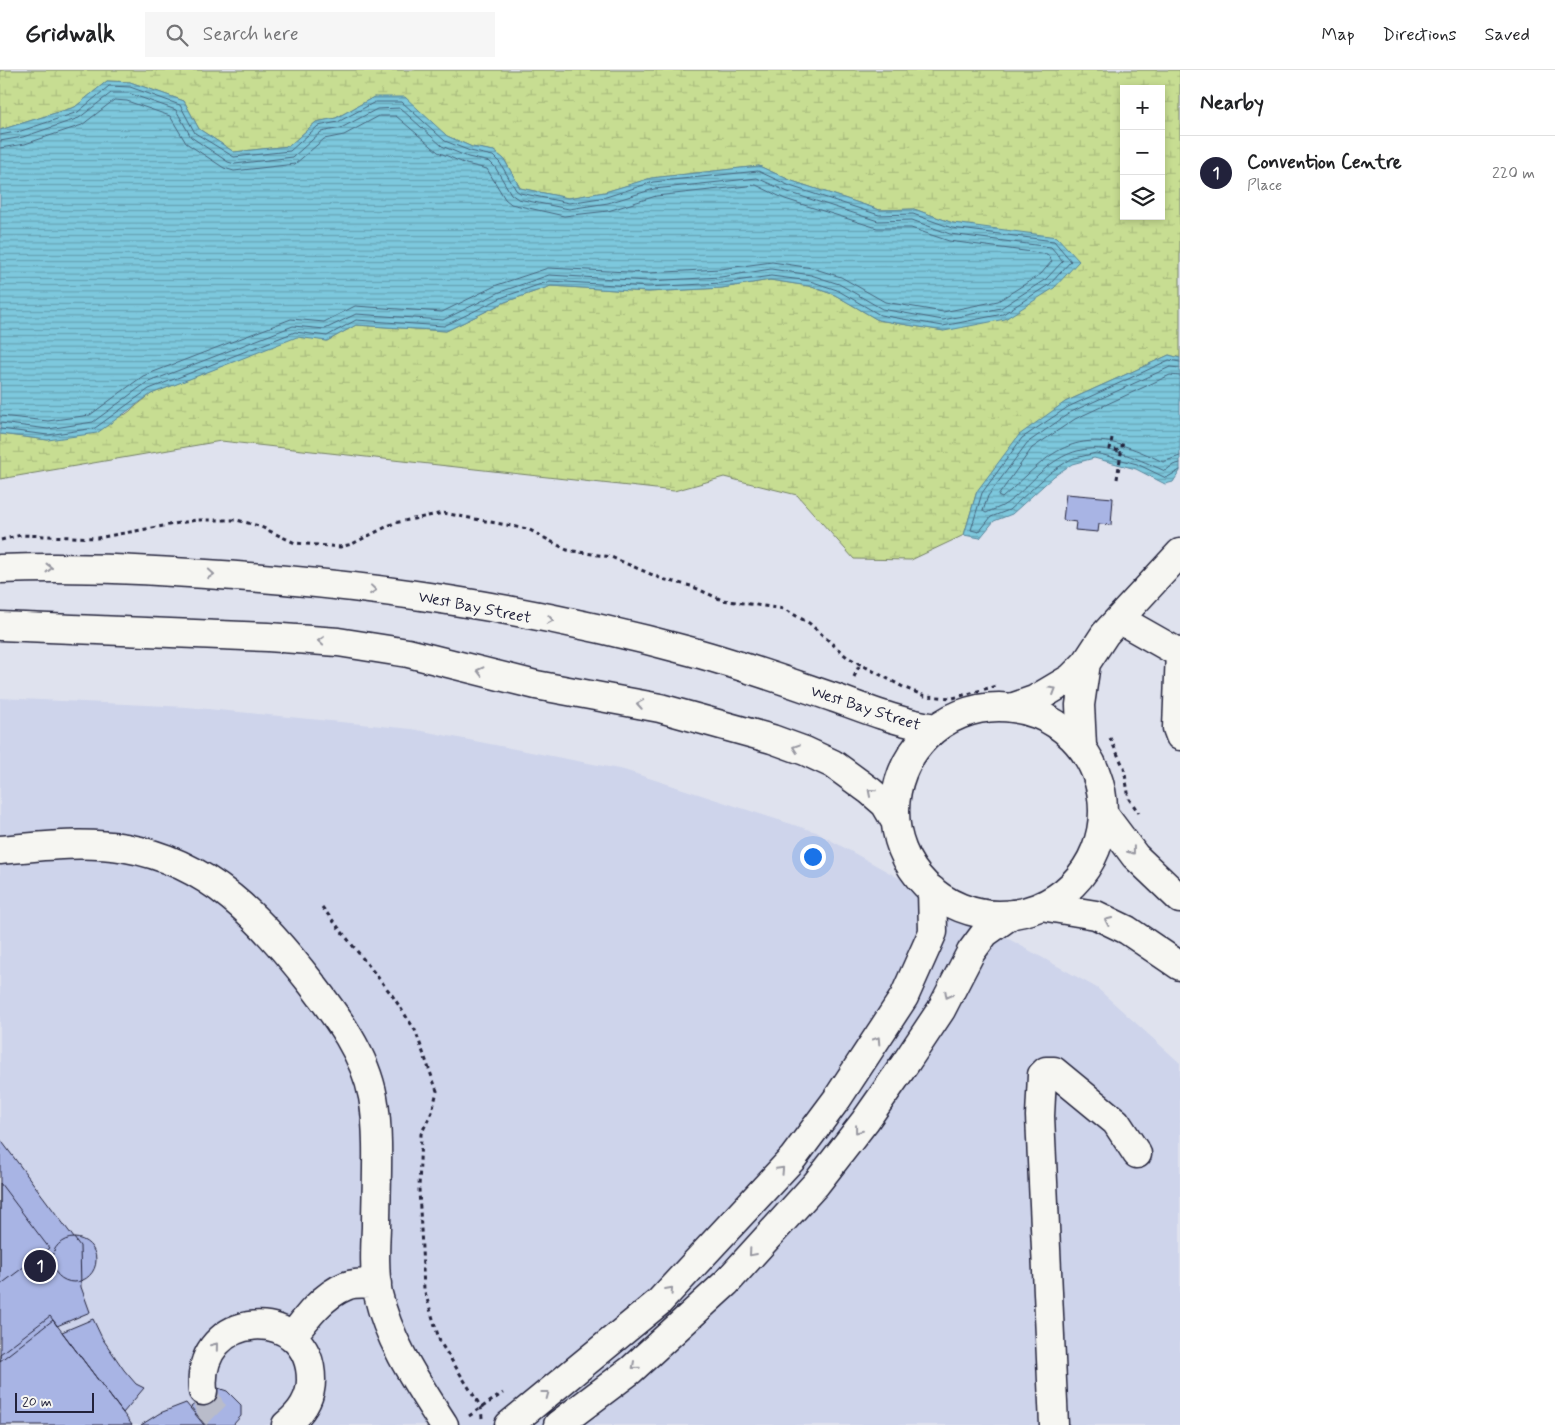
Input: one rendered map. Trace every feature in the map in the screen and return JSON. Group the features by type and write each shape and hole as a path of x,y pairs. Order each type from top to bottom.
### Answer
{"main road":[{"path":"895,821 897,794 904,769 917,747 936,728 965,712 998,706 1008,696 1054,690 1086,663 1105,634 1180,553"},
{"name":"West Bay Street","path":"0,569 108,567 261,577 416,594 568,623 693,652 796,684 897,721 936,728"},
{"path":"1119,619 1179,652 1178,728 1180,736"},
{"path":"0,626 249,636 338,642 408,653 536,685 660,708 772,739 826,761 870,790 885,804 895,821 907,859 922,882 956,906 983,914 1012,914 1041,906 1068,888 1080,876 1096,848 1105,816 1097,772 1082,746 1060,726 1008,696"},
{"path":"1082,746 1080,705 1086,663"},
{"path":"1105,816 1135,856 1180,898"},
{"path":"0,850 96,845 127,848 173,863 231,894 278,942 334,1012 363,1063 373,1096 377,1129 375,1261 377,1284 385,1314 406,1363 453,1423"},
{"path":"509,1425 659,1302 792,1158 837,1099 904,997 933,932 932,890"},
{"path":"1041,906 1096,915 1127,930 1180,966"},
{"path":"558,1425 631,1370 726,1283 816,1184 865,1121 912,1054 941,1010 971,952 984,933 1012,914"},
{"path":"1054,1425 1040,1116 1042,1075 1046,1072 1054,1071 1116,1122 1137,1154"},
{"path":"292,1337 307,1316 338,1290 346,1286 377,1284"},
{"path":"204,1391 203,1370 206,1360 214,1346 225,1335 234,1329 253,1324 274,1327 292,1337 299,1344 309,1363 311,1384 305,1403 300,1412 286,1425"}],"path":[{"path":"1112,438 1110,449 1121,451"},
{"path":"1117,479 1123,440"},
{"path":"0,540 21,535 97,538 196,520 237,520 259,526 295,544 340,547 352,544 394,523 443,513 528,530 567,550 611,557 662,579 691,586 722,600 784,609 809,623 847,657 904,688 925,696 953,698 1008,696"},
{"path":"1108,736 1124,768 1130,799 1140,814"},
{"path":"322,907 392,995 414,1030 437,1091 432,1112 421,1134 419,1189 424,1289 440,1342 481,1407 485,1425"},
{"path":"453,1423 505,1391"}],"shaded area":[{"path":"0,698 187,707 412,729 624,770 816,832 1097,988 1180,1063 1180,1425 0,1425"}],"green space":[{"path":"0,70 1180,70 1180,358 1169,355 1065,402 977,491 964,535 911,560 854,559 797,495 724,477 674,491 221,441 0,479 0,434 48,440 126,414 151,394 297,336 327,341 356,325 446,331 505,302 551,286 648,292 722,288 770,280 809,286 835,295 878,320 944,331 1003,231 953,223 914,209 880,210 792,181 759,166 652,178 605,192 568,198 520,188 504,159 494,151 472,147 447,136 426,119 374,97 336,118 316,122 289,146 234,152 199,129 184,101 130,82 107,81 75,107 0,130"}],"water":[{"path":"107,81 130,82 184,101 199,129 234,152 289,146 316,122 336,118 374,97 405,97 447,136 472,147 494,151 504,159 520,188 568,198 605,192 651,178 759,166 792,181 880,210 914,209 953,223 1057,237 1079,261 1054,288 1005,319 944,331 878,320 835,295 809,286 770,280 722,288 648,292 551,286 505,302 446,331 356,325 327,341 297,337 151,394 97,433 48,440 0,434 0,130 75,107"},
{"path":"1169,355 1180,358 1180,471 1173,482 1165,484 1136,469 1094,458 1072,464 1054,476 1012,514 994,521 980,538 964,535 977,491 1019,435 1065,402"}],"building":[{"path":"1066,494 1113,498 1111,525 1099,524 1098,532 1075,530 1076,522 1063,520"},
{"path":"0,1139 80,1246 81,1287 90,1312 57,1326 53,1320 0,1361"},
{"path":"0,1183 49,1248 0,1285"},
{"path":"70,1238 78,1238 90,1244 96,1260 90,1276 78,1282 70,1282 58,1276 52,1264 52,1256 58,1244"},
{"path":"50,1316 132,1425 0,1425 0,1354"},
{"path":"93,1319 102,1338 124,1370 136,1384 144,1388 123,1413 62,1332"},
{"path":"215,1387 227,1391 241,1405 241,1416 233,1425 205,1425 191,1407"},
{"path":"186,1403 204,1425 141,1425 160,1413"}],"tunnel":[{"path":"203,1391 211,1410 226,1425"}],"place":[{"name":"Convention Centre","path":"40,1266"}]}
